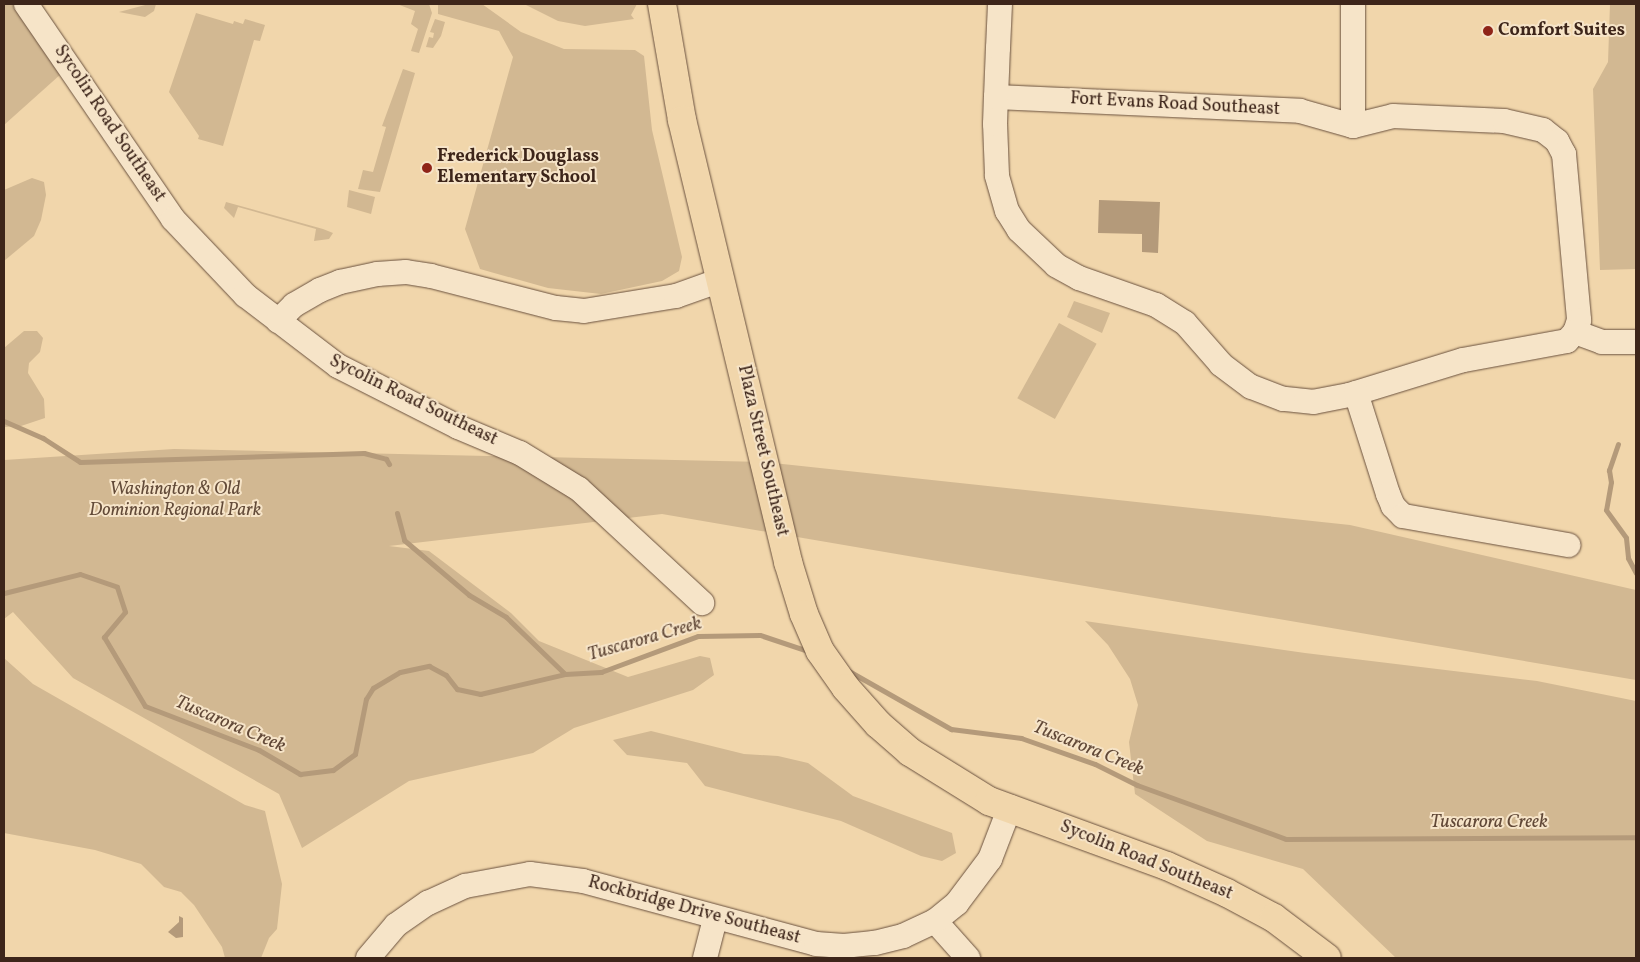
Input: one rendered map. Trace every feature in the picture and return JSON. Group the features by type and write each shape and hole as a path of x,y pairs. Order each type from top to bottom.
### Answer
{"main road":[{"name":"Plaza Street Southeast","path":"662,4 682,120 788,562 804,614 820,651 846,688 878,724 910,752 989,801 1010,807"},
{"name":"Sycolin Road Southeast","path":"1010,807 1167,866 1227,893 1274,918 1328,958"}],"street":[{"name":"Sycolin Road Southeast","path":"26,4 186,235 220,271 278,321 338,366 546,466 594,500 648,556 702,603"},
{"path":"1000,4 996,96 997,176 1008,211 1019,230 1064,269 1156,304 1184,323 1221,364 1252,387 1283,399 1314,402 1356,392 1463,360 1566,341 1576,332 1579,320 1564,154 1558,141 1543,130 1504,121 1393,116 1353,126 1353,4"},
{"name":"Fort Evans Road Southeast","path":"996,96 1300,111 1353,126"},
{"path":"278,321 294,305 320,290 377,274 406,272 431,276 556,308 584,311 666,298 721,280"},
{"path":"1576,332 1602,342 1636,342"},
{"path":"1356,392 1388,494 1393,506 1402,516 1568,545"},
{"name":"Rockbridge Drive Southeast","path":"368,958 396,925 428,903 465,886 506,876 548,875 583,881 715,919 816,944 844,946 903,936 935,921 975,883 990,858 1010,807"},
{"path":"705,958 715,919"},
{"path":"935,921 968,958"}],"green space":[{"path":"4,4 15,4 61,74 4,125"},
{"path":"156,4 154,11 145,17 119,12"},
{"path":"397,4 429,4 432,13 419,53 411,51 418,29 411,24 415,11"},
{"path":"438,4 482,4 521,32 564,49 635,50 644,56 652,130 682,257 679,271 662,281 601,294 548,288 480,269 465,229 513,57 499,31 438,14"},
{"path":"524,4 637,4 631,15 634,19 585,26 558,21"},
{"path":"1610,4 1636,4 1636,269 1600,270 1593,89 1608,62"},
{"path":"196,13 233,24 234,21 243,24 245,19 265,25 260,41 254,40 223,146 198,139 199,136 169,92"},
{"path":"435,19 445,22 441,36 433,48 426,47 429,37 433,38 434,33 430,32"},
{"path":"403,69 415,73 380,192 358,189 363,170 373,172 386,127 382,126"},
{"path":"32,178 44,182 46,195 41,220 34,236 4,261 4,190"},
{"path":"349,190 375,197 371,214 347,207"},
{"path":"226,202 333,233 329,239 314,241 316,229 238,207 234,218 224,208"},
{"path":"1074,301 1110,313 1102,333 1067,317"},
{"path":"1059,323 1097,344 1055,419 1017,398"},
{"path":"24,331 37,331 43,338 40,352 29,363 28,373 44,399 45,418 21,426 4,427 4,348"},
{"name":"Washington & Old Dominion Regional Park","path":"174,449 764,462 1350,525 1636,590 1636,680 662,514 389,546 429,551 511,613 539,641 628,677 700,656 710,658 714,675 693,690 574,728 533,753 409,781 302,848 279,794 73,678 13,612 4,619 4,460"},
{"path":"1085,621 1305,653 1537,681 1636,701 1636,958 1396,958 1303,869 1207,841 1135,794 1129,742 1138,705 1130,679 1108,645"},
{"path":"4,658 33,684 245,805 265,811 282,884 277,929 269,938 261,958 225,958 222,947 194,905 181,892 164,887 141,864 95,850 4,833"},
{"path":"651,731 744,754 778,756 808,763 853,796 952,833 956,853 942,861 921,856 841,821 705,786 687,763 627,755 613,740"}],"shaded area":[{"path":"1099,200 1160,202 1158,253 1142,252 1142,234 1098,233"},
{"path":"179,916 183,918 183,937 176,938 168,932 179,922"}],"waterway":[{"path":"4,421 43,438 80,462 364,453 386,459 389,464"},
{"path":"1618,444 1609,470 1611,482 1606,510 1626,538 1628,558 1636,573"},
{"path":"397,513 404,540 469,595 506,617 565,674"},
{"name":"Tuscarora Creek","path":"4,593 80,574 117,587 125,612 104,637 145,706 259,750 300,774 333,770 355,754 366,699 373,688 400,672 429,666 446,675 457,689 480,694 565,674 601,672 698,636 760,635 811,652"},
{"name":"Tuscarora Creek","path":"847,670 951,729 1021,738 1095,764 1137,785 1286,839 1636,837"}],"place":[{"name":"Comfort Suites","path":"1488,31"},
{"name":"Frederick Douglass Elementary School","path":"427,168"}]}
